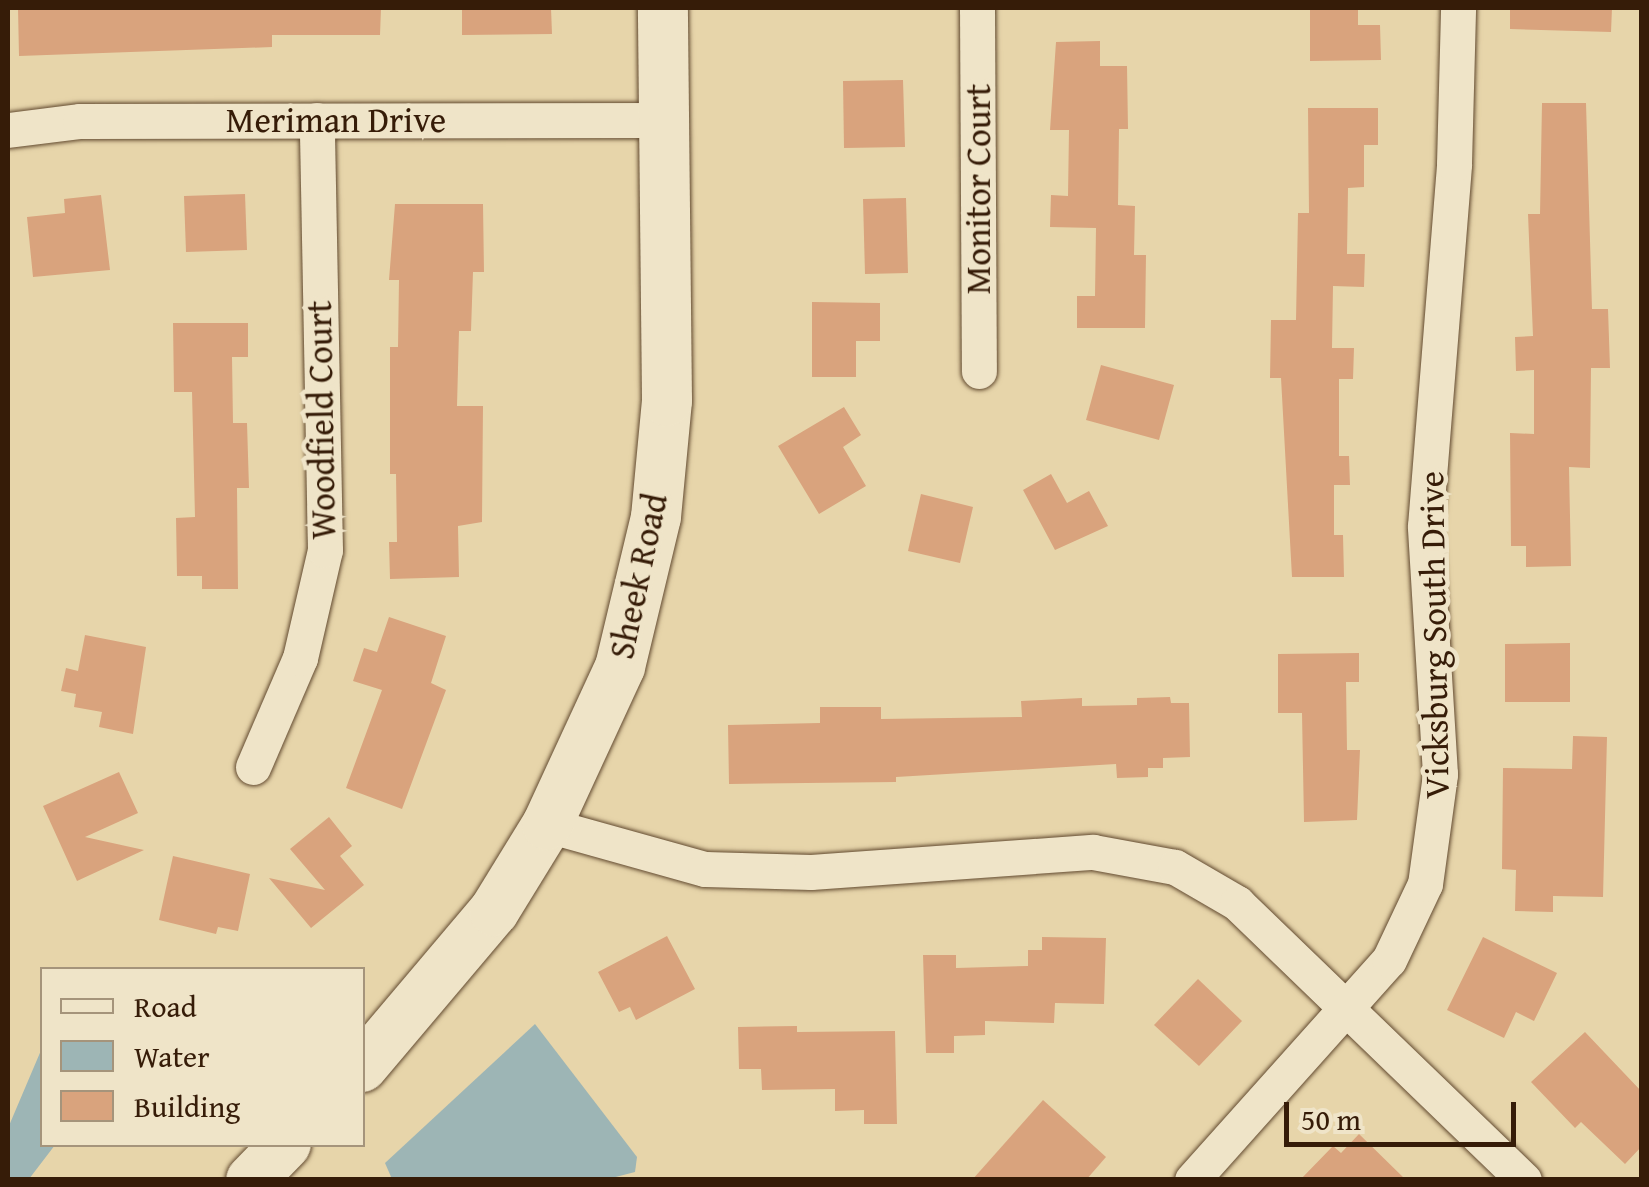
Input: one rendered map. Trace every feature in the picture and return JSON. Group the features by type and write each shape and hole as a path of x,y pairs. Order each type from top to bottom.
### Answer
{"street":[{"name":"Sheek Road","path":"365,1063 494,911 547,825 620,667 656,517 667,401 663,8"},
{"name":"Monitor Court","path":"977,8 979,371"},
{"name":"Vicksburg South Drive","path":"1192,1180 1389,960 1409,923 1435,832 1439,706 1425,526 1454,164 1458,8"},
{"name":"Meriman Drive","path":"8,130 80,120 664,120"},
{"name":"Woodfield Court","path":"253,767 300,658 324,550 316,120"},
{"path":"547,825 705,869 811,872 1093,852 1175,867 1237,903 1524,1180"},
{"path":"252,1180 283,1147"}],"water":[{"path":"535,1024 637,1157 635,1172 604,1180 392,1179 385,1163"},
{"path":"40,1053 40,1147 53,1147 29,1179 8,1179 8,1128"}],"building":[{"path":"18,8 381,8 380,35 272,35 272,47 19,56"},
{"path":"462,8 551,8 552,34 462,35"},
{"path":"1310,8 1358,8 1358,25 1380,25 1381,60 1310,61"},
{"path":"1510,8 1612,8 1611,32 1510,29"},
{"path":"1100,41 1100,66 1127,66 1128,129 1119,129 1118,205 1135,206 1134,255 1146,255 1145,328 1077,328 1077,296 1095,296 1096,228 1050,227 1051,195 1068,196 1069,130 1050,130 1056,42"},
{"path":"903,80 905,147 844,148 843,81"},
{"path":"1542,103 1586,103 1592,309 1608,309 1610,368 1591,368 1590,468 1569,467 1571,566 1526,567 1526,546 1511,546 1510,433 1534,434 1534,370 1516,371 1515,337 1533,336 1528,214 1540,214"},
{"path":"1308,108 1378,108 1378,145 1364,145 1364,187 1348,188 1347,254 1365,254 1364,287 1333,286 1332,348 1354,348 1353,379 1339,379 1339,456 1349,456 1350,485 1334,485 1334,535 1343,535 1344,577 1292,577 1281,378 1270,378 1271,320 1296,320 1298,213 1309,213"},
{"path":"245,194 247,250 186,252 184,196"},
{"path":"101,195 110,270 33,277 27,217 65,213 64,199"},
{"path":"906,198 908,273 865,274 863,199"},
{"path":"395,204 483,204 484,272 473,272 471,331 459,331 457,406 483,406 482,522 458,526 459,577 390,579 389,542 397,542 396,474 390,474 390,347 398,347 399,280 389,280"},
{"path":"812,302 880,303 880,341 856,341 856,377 812,377"},
{"path":"173,323 248,323 248,357 232,357 233,423 247,423 249,488 237,488 238,589 202,589 202,576 177,576 176,518 195,517 192,392 174,392"},
{"path":"1101,365 1174,385 1159,440 1086,420"},
{"path":"844,407 861,435 843,447 866,486 819,514 778,446"},
{"path":"1051,474 1067,503 1089,491 1108,526 1055,550 1023,490"},
{"path":"921,494 973,507 960,563 908,551"},
{"path":"389,617 446,636 431,683 446,690 402,809 346,788 382,690 353,681 364,648 377,652"},
{"path":"85,635 146,647 133,734 99,727 102,712 74,707 76,694 61,691 66,668 78,671"},
{"path":"1570,643 1570,702 1505,702 1505,644"},
{"path":"1359,653 1359,682 1346,682 1347,750 1360,750 1357,820 1304,822 1302,713 1278,713 1278,654"},
{"path":"1170,697 1171,703 1189,703 1190,757 1163,758 1163,768 1148,768 1148,777 1117,778 1116,764 896,777 896,782 729,784 728,725 820,723 820,707 881,707 881,719 1022,717 1021,701 1082,698 1082,706 1137,705 1137,698"},
{"path":"1573,736 1607,737 1603,897 1553,896 1553,912 1515,911 1516,870 1502,869 1503,768 1572,769"},
{"path":"119,772 138,813 85,837 144,850 77,881 43,806"},
{"path":"329,817 352,846 340,856 364,885 311,928 269,878 325,890 290,849"},
{"path":"173,856 250,874 238,931 218,927 216,934 159,920"},
{"path":"667,936 695,989 636,1020 630,1007 619,1012 598,972"},
{"path":"1042,937 1106,938 1104,1004 1055,1003 1054,1023 985,1021 985,1035 954,1036 954,1053 926,1053 923,955 956,955 956,968 1028,966 1028,950 1042,950"},
{"path":"1483,937 1557,973 1534,1021 1516,1012 1504,1038 1447,1010"},
{"path":"1198,979 1242,1021 1199,1066 1154,1025"},
{"path":"797,1026 797,1032 895,1031 897,1124 864,1124 864,1110 835,1111 835,1089 762,1090 761,1069 739,1069 738,1027"},
{"path":"1585,1032 1642,1092 1642,1146 1625,1164 1581,1122 1575,1128 1531,1082"},
{"path":"1043,1100 1106,1157 1086,1180 972,1180"},
{"path":"1359,1134 1406,1180 1300,1180 1333,1146 1341,1153"}]}
